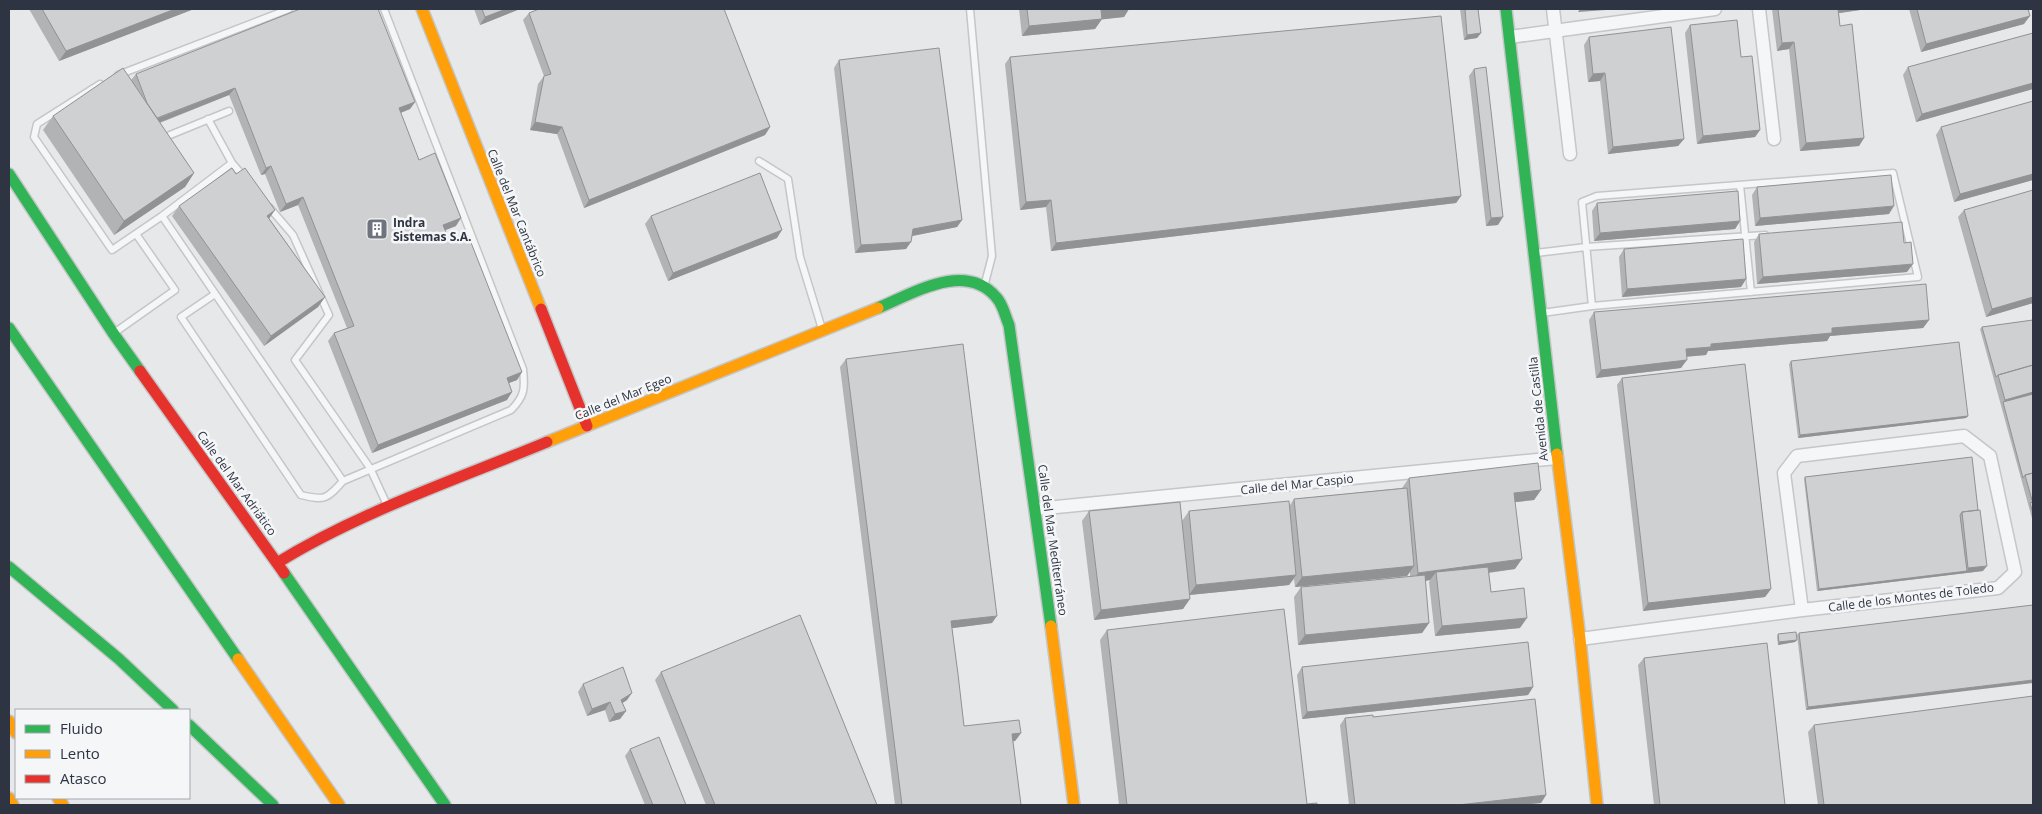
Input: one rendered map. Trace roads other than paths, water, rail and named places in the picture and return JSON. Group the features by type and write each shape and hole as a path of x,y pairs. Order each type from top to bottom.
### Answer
{"main road":[{"name":"Calle del Mar Cantábrico","path":"422,9 587,426"},
{"name":"Avenida de Castilla","path":"1506,9 1557,458 1580,638 1597,805"},
{"name":"Calle del Mar Adriático","path":"9,174 113,333 277,563 445,805"},
{"name":"Calle del Mar Egeo","path":"277,563 298,550 388,507 822,330 955,278 969,280 985,286"},
{"name":"Calle del Mar Mediterráneo","path":"985,286 998,298 1008,325 1036,509 1074,805"},
{"path":"9,328 339,805"},
{"path":"9,567 119,659 173,709"},
{"path":"190,726 273,805"},
{"path":"9,798 14,805"}],"street":[{"path":"1553,9 1570,154"},
{"path":"1510,37 1715,9"},
{"path":"1759,9 1774,139"},
{"name":"Calle de los Montes de Toledo","path":"1580,638 1998,588 2014,572 1990,456 1964,436 1796,456 1784,473 1802,610"},
{"name":"Calle del Mar Caspio","path":"1036,509 1557,458"}],"lane":[{"path":"232,163 162,216 112,250 34,137 37,124 108,80 290,9"},
{"path":"215,294 182,317 301,495 318,499 330,495 343,481 511,410 522,400 525,383 523,369 384,9"},
{"path":"970,9 992,256 985,286"},
{"path":"170,135 229,111"},
{"path":"208,120 232,163 250,185"},
{"path":"759,161 788,179 800,257 822,330"},
{"path":"1541,313 1592,306 1918,278 1893,173 1597,196 1582,202 1592,306"},
{"path":"1740,185 1751,292"},
{"path":"263,199 293,236 329,315 295,360 370,468 388,507"},
{"path":"162,216 343,481"},
{"path":"1896,225 1906,224"},
{"path":"113,333 174,290 136,234"},
{"path":"1534,253 1586,247 1774,234"}],"place":[{"name":"Indra Sistemas S.A.","path":"377,229"}]}
